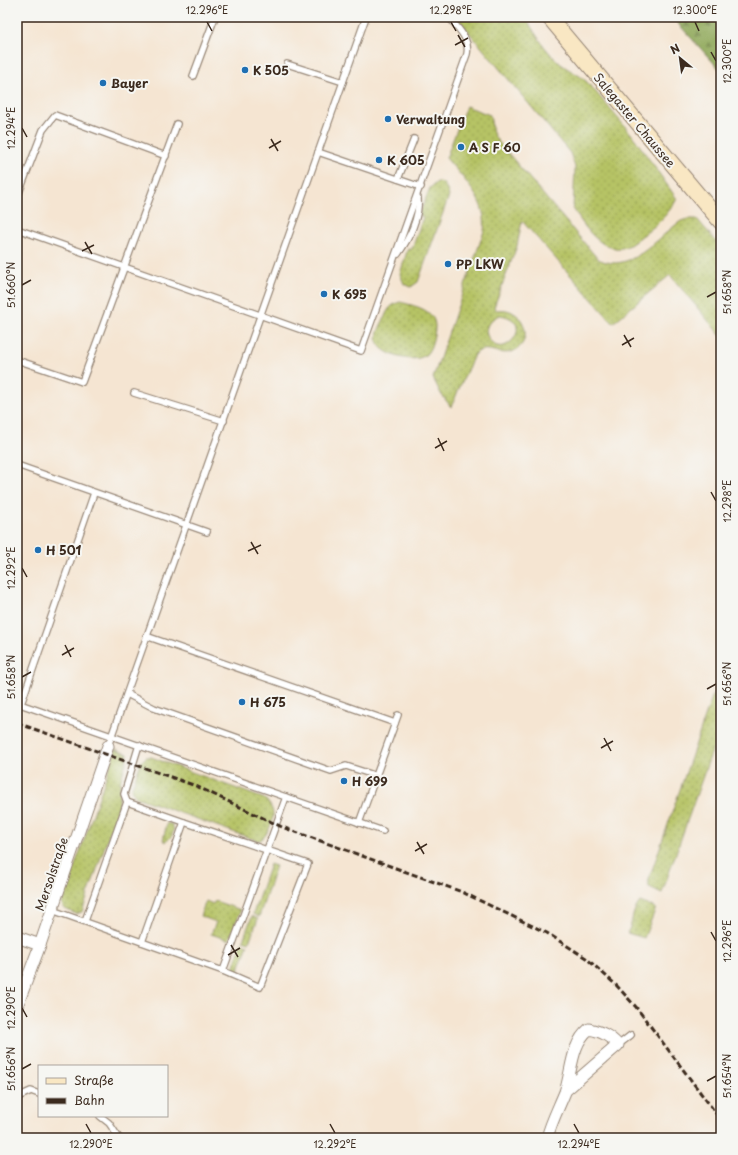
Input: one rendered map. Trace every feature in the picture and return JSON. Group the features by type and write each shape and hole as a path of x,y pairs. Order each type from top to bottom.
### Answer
{"main road":[{"name":"Salegaster Chaussee","path":"549,17 721,222"}],"street":[{"name":"Mersolstraße","path":"17,1006 40,945 109,744"},
{"path":"17,937 40,945"},
{"path":"547,1138 566,1090 568,1076 580,1036 589,1029 602,1032 618,1045 566,1090"}],"lane":[{"path":"193,76 215,17"},
{"path":"109,744 128,694 146,636 185,524 224,421 366,17"},
{"path":"17,229 361,351 468,48 464,36 449,17"},
{"path":"287,64 343,82"},
{"path":"17,198 43,130 54,115 166,156"},
{"path":"17,360 82,382 178,124"},
{"path":"398,179 414,139"},
{"path":"318,152 420,187"},
{"path":"395,257 406,243 419,208 417,195"},
{"path":"134,393 224,421"},
{"path":"17,465 207,532"},
{"path":"94,493 19,703 109,744 139,745 383,832"},
{"path":"146,636 395,723"},
{"path":"128,694 154,708 331,772 346,766 376,776"},
{"path":"359,823 398,715"},
{"path":"85,921 127,802 124,794 139,745"},
{"path":"223,971 286,798"},
{"path":"52,910 223,971 260,987 308,864 127,802"},
{"path":"142,942 184,822"},
{"path":"618,1045 631,1035"},
{"path":"17,1095 20,1096 31,1091 38,1094"},
{"path":"101,1117 110,1123 119,1138"}],"green space":[{"path":"456,17 525,17 550,54 561,64 586,81 633,136 677,199 671,209 659,222 631,244 626,247 618,248 609,247 602,243 588,230 573,208 575,167 570,153"},
{"path":"672,17 721,17 721,71"},
{"path":"466,106 490,115 493,133 497,140 598,259 610,263 621,262 632,258 652,245 681,221 687,219 697,219 721,247 721,336 670,275 613,323 522,221 517,246 494,307 497,310 506,310 514,313 520,318 524,324 524,339 521,346 508,353 483,350 474,355 451,407 441,394 433,378 484,231 484,220 482,210 473,192 446,158","holes":["500,315 511,319 516,325 517,332 514,338 509,344 502,346 495,345 487,335 486,331 488,324"]},
{"path":"437,182 444,184 449,196 418,282 411,287 404,284 400,274 408,248 412,249 423,217 419,215 430,188"},
{"path":"400,302 427,311 434,320 434,335 429,350 423,356 416,359 408,359 391,354 379,345 377,339 380,327 389,309 396,303"},
{"path":"713,694 721,696 721,725 662,893 649,887 648,882"},
{"path":"116,749 128,754 120,783 119,806 82,912 76,914 63,908 62,902"},
{"path":"146,757 151,757 265,799 273,811 268,831 261,840 258,841 136,797 131,790 141,762"},
{"path":"167,823 172,824 174,830 172,836 166,842 163,840"},
{"path":"270,864 276,866 259,917 253,914"},
{"path":"206,901 213,904 215,901 241,910 229,940 211,934 216,922 200,916"},
{"path":"640,902 656,908 644,938 627,933 631,925 633,914"},
{"path":"252,916 258,919 249,942 243,940"},
{"path":"242,943 248,945 237,974 232,971"}],"railway":[{"path":"17,723 196,786 282,827 462,892 547,933 586,958 617,986 636,1007 721,1120"}],"place":[{"name":"K 505","path":"245,70"},
{"name":"Bayer","path":"103,83"},
{"name":"Verwaltung","path":"388,119"},
{"name":"A S F 60","path":"461,147"},
{"name":"K 605","path":"379,160"},
{"name":"PP LKW","path":"448,264"},
{"name":"K 695","path":"324,294"},
{"name":"H 501","path":"38,550"},
{"name":"H 675","path":"242,702"},
{"name":"H 699","path":"344,781"}]}
